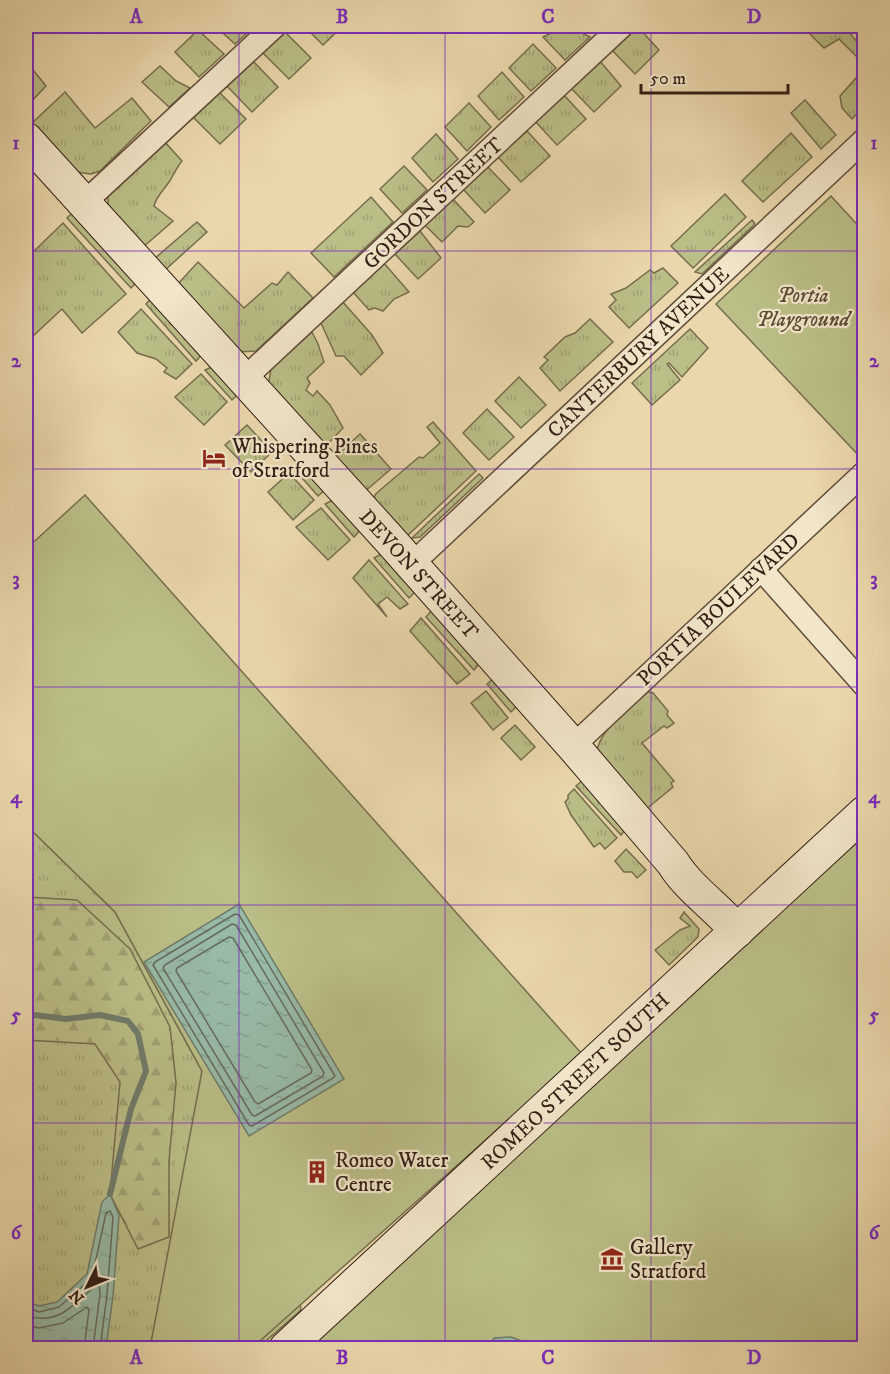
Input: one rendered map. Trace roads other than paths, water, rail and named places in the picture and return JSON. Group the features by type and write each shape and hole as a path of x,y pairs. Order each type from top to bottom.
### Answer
{"street":[{"path":"84,203 275,26"},
{"name":"GORDON STREET","path":"243,380 622,26"},
{"name":"DEVON STREET","path":"26,139 573,746 680,874 725,916 737,931"},
{"name":"CANTERBURY AVENUE","path":"411,565 864,140"},
{"name":"PORTIA BOULEVARD","path":"573,746 864,473"},
{"path":"761,569 864,685"},
{"name":"ROMEO STREET SOUTH","path":"286,1348 864,813"}],"water":[{"path":"239,904 344,1079 249,1136 144,962"},
{"path":"110,1194 119,1215 113,1296 106,1348 26,1348 26,1301 39,1306 57,1302 87,1274 102,1202"},
{"path":"511,1337 534,1348 488,1348 494,1338"}],"waterway":[{"path":"26,1014 66,1019 100,1015 128,1021 138,1034 146,1071 131,1109 110,1194"}],"place":[{"name":"Whispering Pines of Stratford","path":"214,458"},
{"name":"Romeo Water Centre","path":"317,1172"},
{"name":"Gallery Stratford","path":"612,1259"}],"park label":[{"name":"Portia Playground","path":"803,307"}]}
